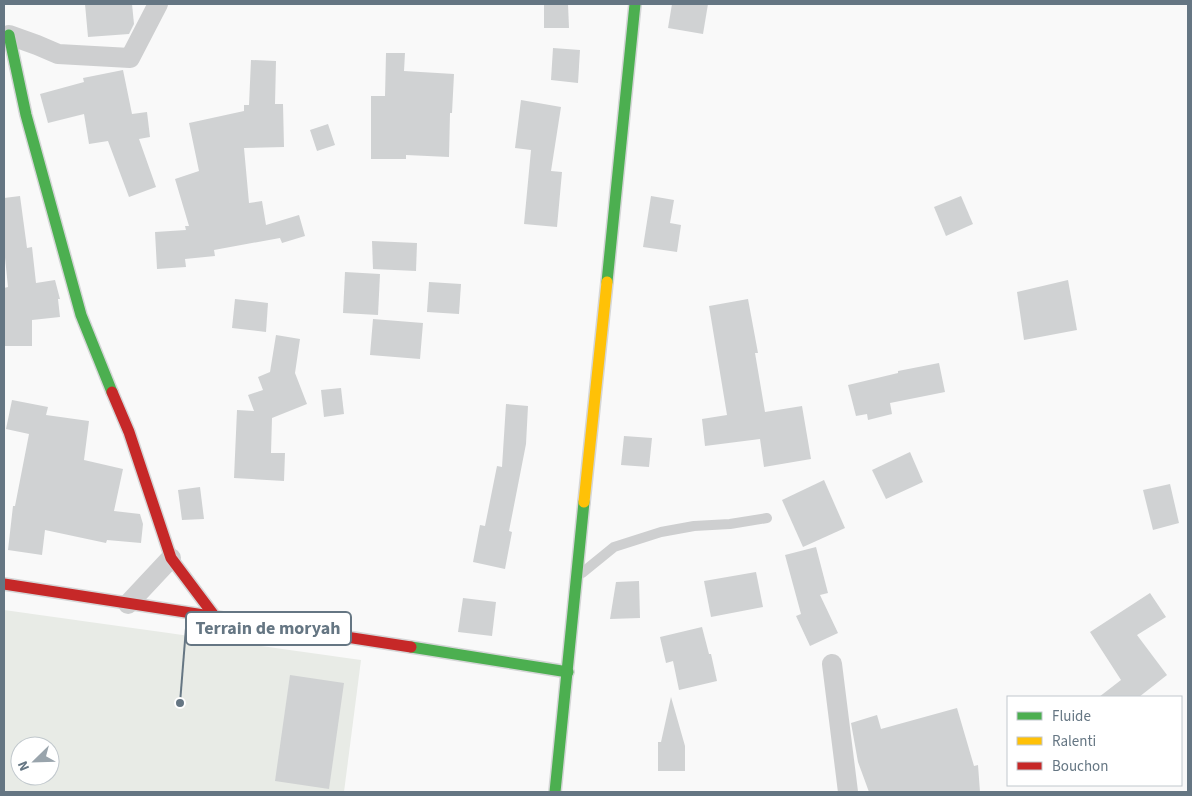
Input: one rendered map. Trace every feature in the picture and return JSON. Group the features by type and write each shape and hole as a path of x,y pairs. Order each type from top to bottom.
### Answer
{"street":[{"path":"158,4 130,58 58,54 37,44 7,37 41,172 81,314 129,432 171,558 216,618"},
{"path":"555,792 635,4"},
{"path":"128,604 171,558"},
{"path":"4,584 568,672"},
{"path":"832,664 848,792"}],"lane":[{"path":"578,576 614,547 661,532 694,526 730,524 768,518"}],"shaded area":[{"path":"4,610 361,660 344,792 4,792"}],"building":[{"path":"85,4 132,4 134,24 129,34 88,37"},
{"path":"544,4 568,4 569,28 544,28"},
{"path":"672,4 708,4 703,34 668,28"},
{"path":"553,48 580,50 578,83 551,80"},
{"path":"386,53 405,53 404,71 454,74 452,113 450,113 449,157 406,155 406,159 371,159 371,96 385,96"},
{"path":"251,60 276,61 275,104 283,104 284,147 244,148 249,203 262,201 266,225 299,215 305,236 282,243 280,238 214,250 215,256 185,259 186,267 157,269 155,232 186,230 185,226 189,226 175,179 199,171 189,123 244,111 244,105 249,105"},
{"path":"123,70 132,114 147,112 150,137 139,139 156,187 129,197 108,141 89,144 84,114 48,123 40,94 84,82 83,78"},
{"path":"521,100 561,107 551,171 562,172 557,227 524,224 531,150 515,148"},
{"path":"328,124 335,145 317,151 310,130"},
{"path":"20,196 27,248 32,247 36,283 55,280 60,299 58,299 60,317 32,320 32,346 4,346 4,288 8,287 4,248 4,198"},
{"path":"651,196 674,200 670,223 681,225 677,252 643,247"},
{"path":"961,196 973,224 946,236 934,207"},
{"path":"372,241 417,243 416,271 373,269"},
{"path":"345,272 380,274 378,315 343,313"},
{"path":"1068,280 1077,330 1024,340 1017,292"},
{"path":"429,282 461,284 459,314 427,312"},
{"path":"235,299 268,303 266,332 232,328"},
{"path":"748,299 758,353 755,353 765,412 802,406 811,459 764,467 760,439 705,446 702,419 727,415 709,306"},
{"path":"373,319 423,323 420,359 370,355"},
{"path":"276,335 300,339 295,373 307,404 272,418 271,453 285,453 284,481 234,478 237,410 254,411 248,395 263,390 258,377 270,372"},
{"path":"939,363 945,392 890,403 892,414 868,420 867,414 856,416 848,385 898,373 898,371"},
{"path":"341,388 344,414 324,417 321,390"},
{"path":"12,400 48,407 46,415 89,421 84,460 123,469 114,511 140,514 143,524 141,543 107,540 106,543 45,530 42,555 8,550 13,506 15,506 29,434 6,429"},
{"path":"506,404 528,406 526,444 509,531 512,532 505,569 473,562 480,525 485,526 497,466 502,467"},
{"path":"624,436 652,438 649,467 621,465"},
{"path":"910,452 923,482 886,499 872,470"},
{"path":"824,480 845,528 803,547 782,500"},
{"path":"1170,484 1179,523 1153,530 1143,490"},
{"path":"200,487 204,519 182,520 178,490"},
{"path":"816,547 828,593 820,595 838,633 810,646 796,616 801,614 785,555"},
{"path":"756,572 763,607 711,617 704,581"},
{"path":"639,581 640,618 610,619 616,582"},
{"path":"1150,593 1166,617 1137,635 1167,675 1140,696 1100,696 1121,680 1090,632"},
{"path":"463,598 496,602 492,636 458,632"},
{"path":"702,627 717,681 679,690 673,661 666,663 660,637"},
{"path":"290,675 344,683 329,789 275,781"},
{"path":"671,697 685,746 685,771 658,771 658,742 661,742"},
{"path":"957,708 974,766 978,765 980,792 869,792 858,762 851,723 877,715 881,729"}],"traffic: fast":[{"path":"607,282 635,4"},
{"path":"9,35 26,115 81,315 112,392"},
{"path":"555,792 584,502"},
{"path":"411,647 568,672"}],"traffic: slow":[{"path":"584,502 607,282"}],"traffic: jam":[{"path":"112,392 129,432 171,558 216,618"},
{"path":"4,584 411,647"}],"place":[{"name":"Terrain de moryah","path":"180,703"}]}
